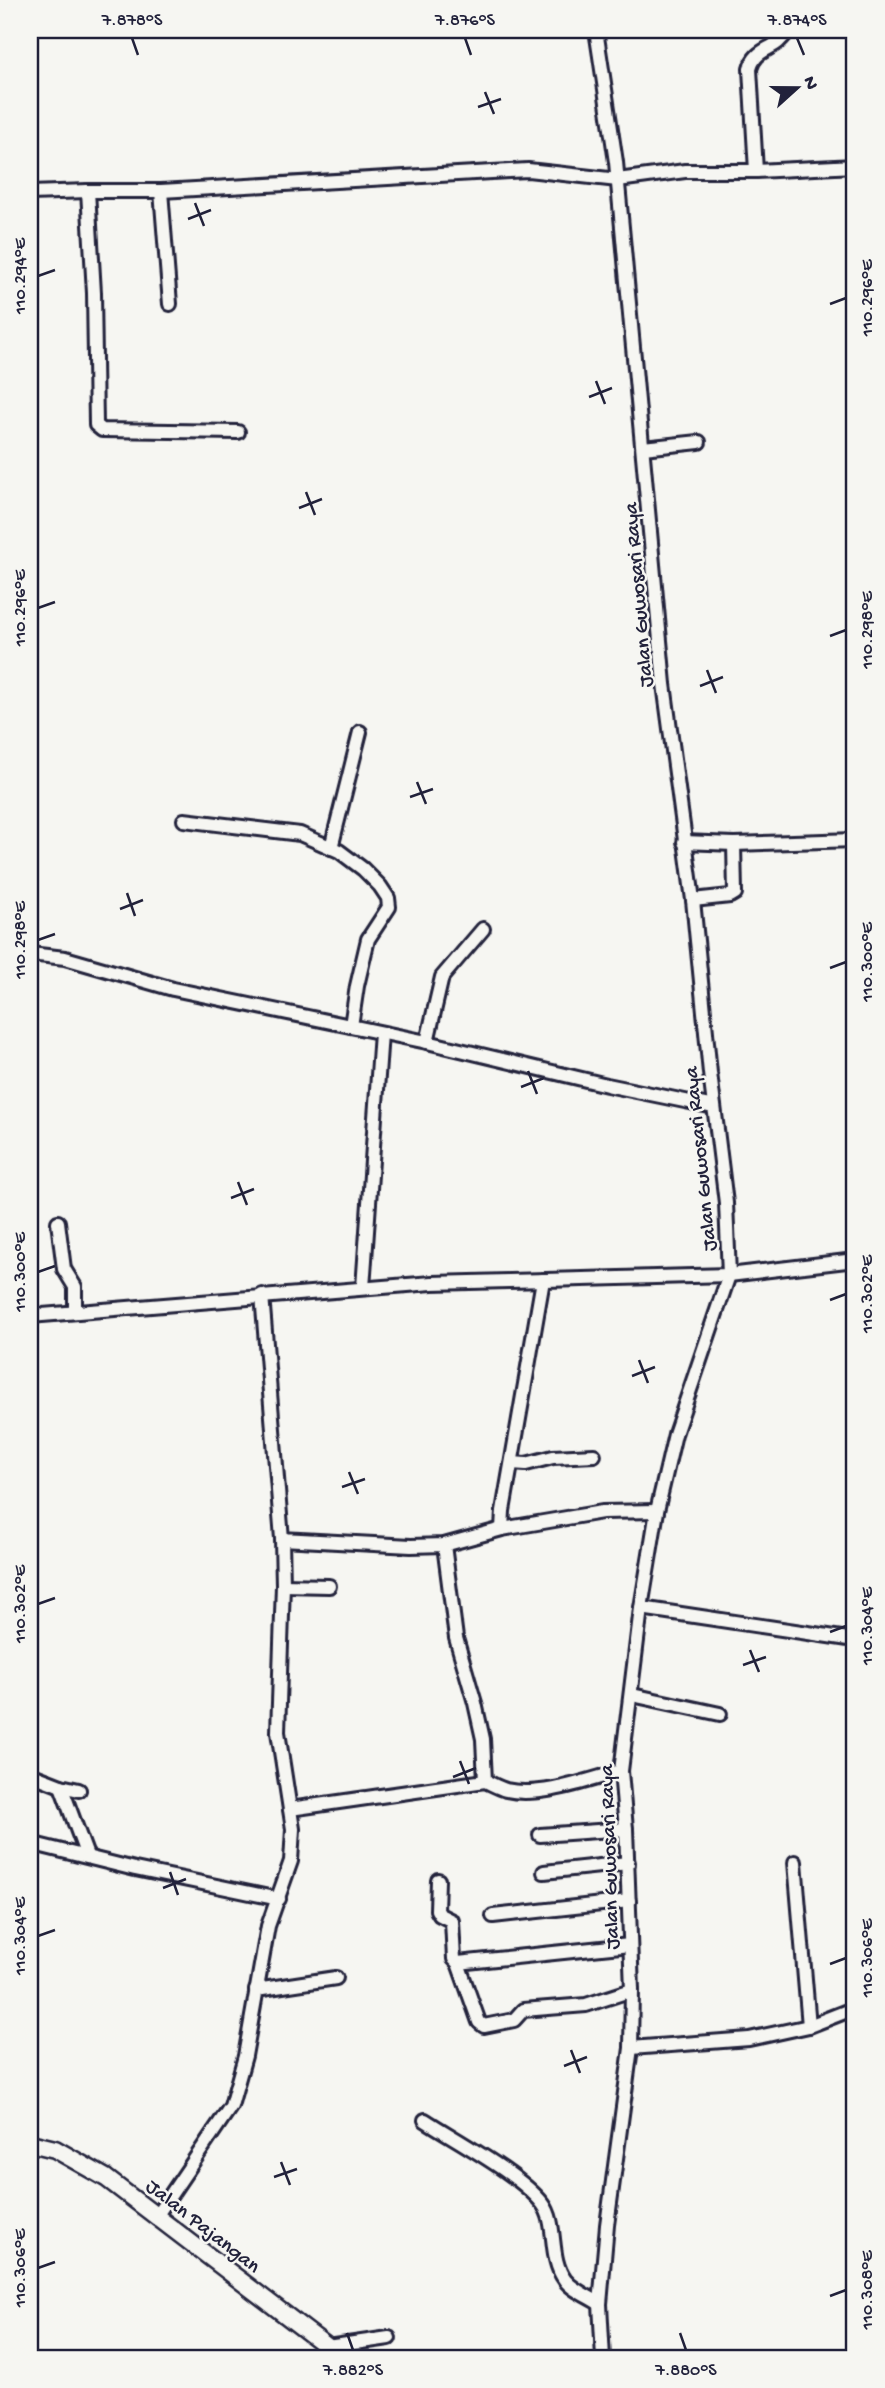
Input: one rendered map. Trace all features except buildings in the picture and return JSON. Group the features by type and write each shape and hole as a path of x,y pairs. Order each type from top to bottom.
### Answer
{"main road":[{"name":"Jalan Pajangan","path":"30,2143 55,2149 96,2172 157,2215 342,2358"}],"street":[{"name":"Jalan Guwosari Raya","path":"596,30 618,180 664,684 692,900 726,1203 729,1275 675,1434 657,1511 641,1608 621,1771 628,1863 631,2048 607,2225 600,2304 603,2358"},
{"path":"756,171 750,69 757,55 779,43 788,30"},
{"path":"30,193 161,191 528,170 618,180 692,171 855,166"},
{"path":"88,191 94,293 96,425 102,430 238,432"},
{"path":"161,191 170,304"},
{"path":"643,448 699,442"},
{"path":"331,848 360,732"},
{"path":"184,820 300,834 331,848 363,869 388,898 388,907 368,939 351,1026"},
{"path":"684,842 734,844 855,840"},
{"path":"692,900 735,893 734,844"},
{"path":"427,1042 440,981 483,929"},
{"path":"30,954 65,958 173,989 427,1042 607,1085 714,1107"},
{"path":"363,1288 382,1033"},
{"path":"58,1222 64,1266 75,1287 75,1312"},
{"path":"30,1316 432,1283 729,1275 855,1260"},
{"path":"502,1529 544,1280"},
{"path":"157,2215 231,2106 245,2056 268,1926 291,1861 293,1844 278,1732 282,1539 262,1295"},
{"path":"512,1463 526,1464 553,1457 594,1454"},
{"path":"282,1539 411,1546 444,1545 502,1529 602,1512 657,1511"},
{"path":"444,1545 456,1638 483,1739 485,1781"},
{"path":"283,1585 329,1586"},
{"path":"641,1608 855,1640"},
{"path":"632,1695 720,1714"},
{"path":"290,1809 485,1781 505,1790 524,1792 558,1787 621,1771"},
{"path":"30,1774 79,1790"},
{"path":"61,1786 87,1856"},
{"path":"540,1835 626,1829"},
{"path":"30,1843 135,1869 279,1899"},
{"path":"795,1862 808,2026"},
{"path":"544,1872 628,1863"},
{"path":"438,1880 437,1910 440,1915 452,1921 454,1959 458,1963 479,2022 484,2026 513,2020 523,2010 586,2005 632,1990"},
{"path":"493,1916 629,1901"},
{"path":"458,1963 630,1945"},
{"path":"257,1990 336,1978"},
{"path":"631,2048 749,2039 808,2026 855,2008"},
{"path":"425,2120 515,2179 539,2200 548,2214 556,2264 566,2283 600,2304"},
{"path":"327,2347 389,2338"}]}
